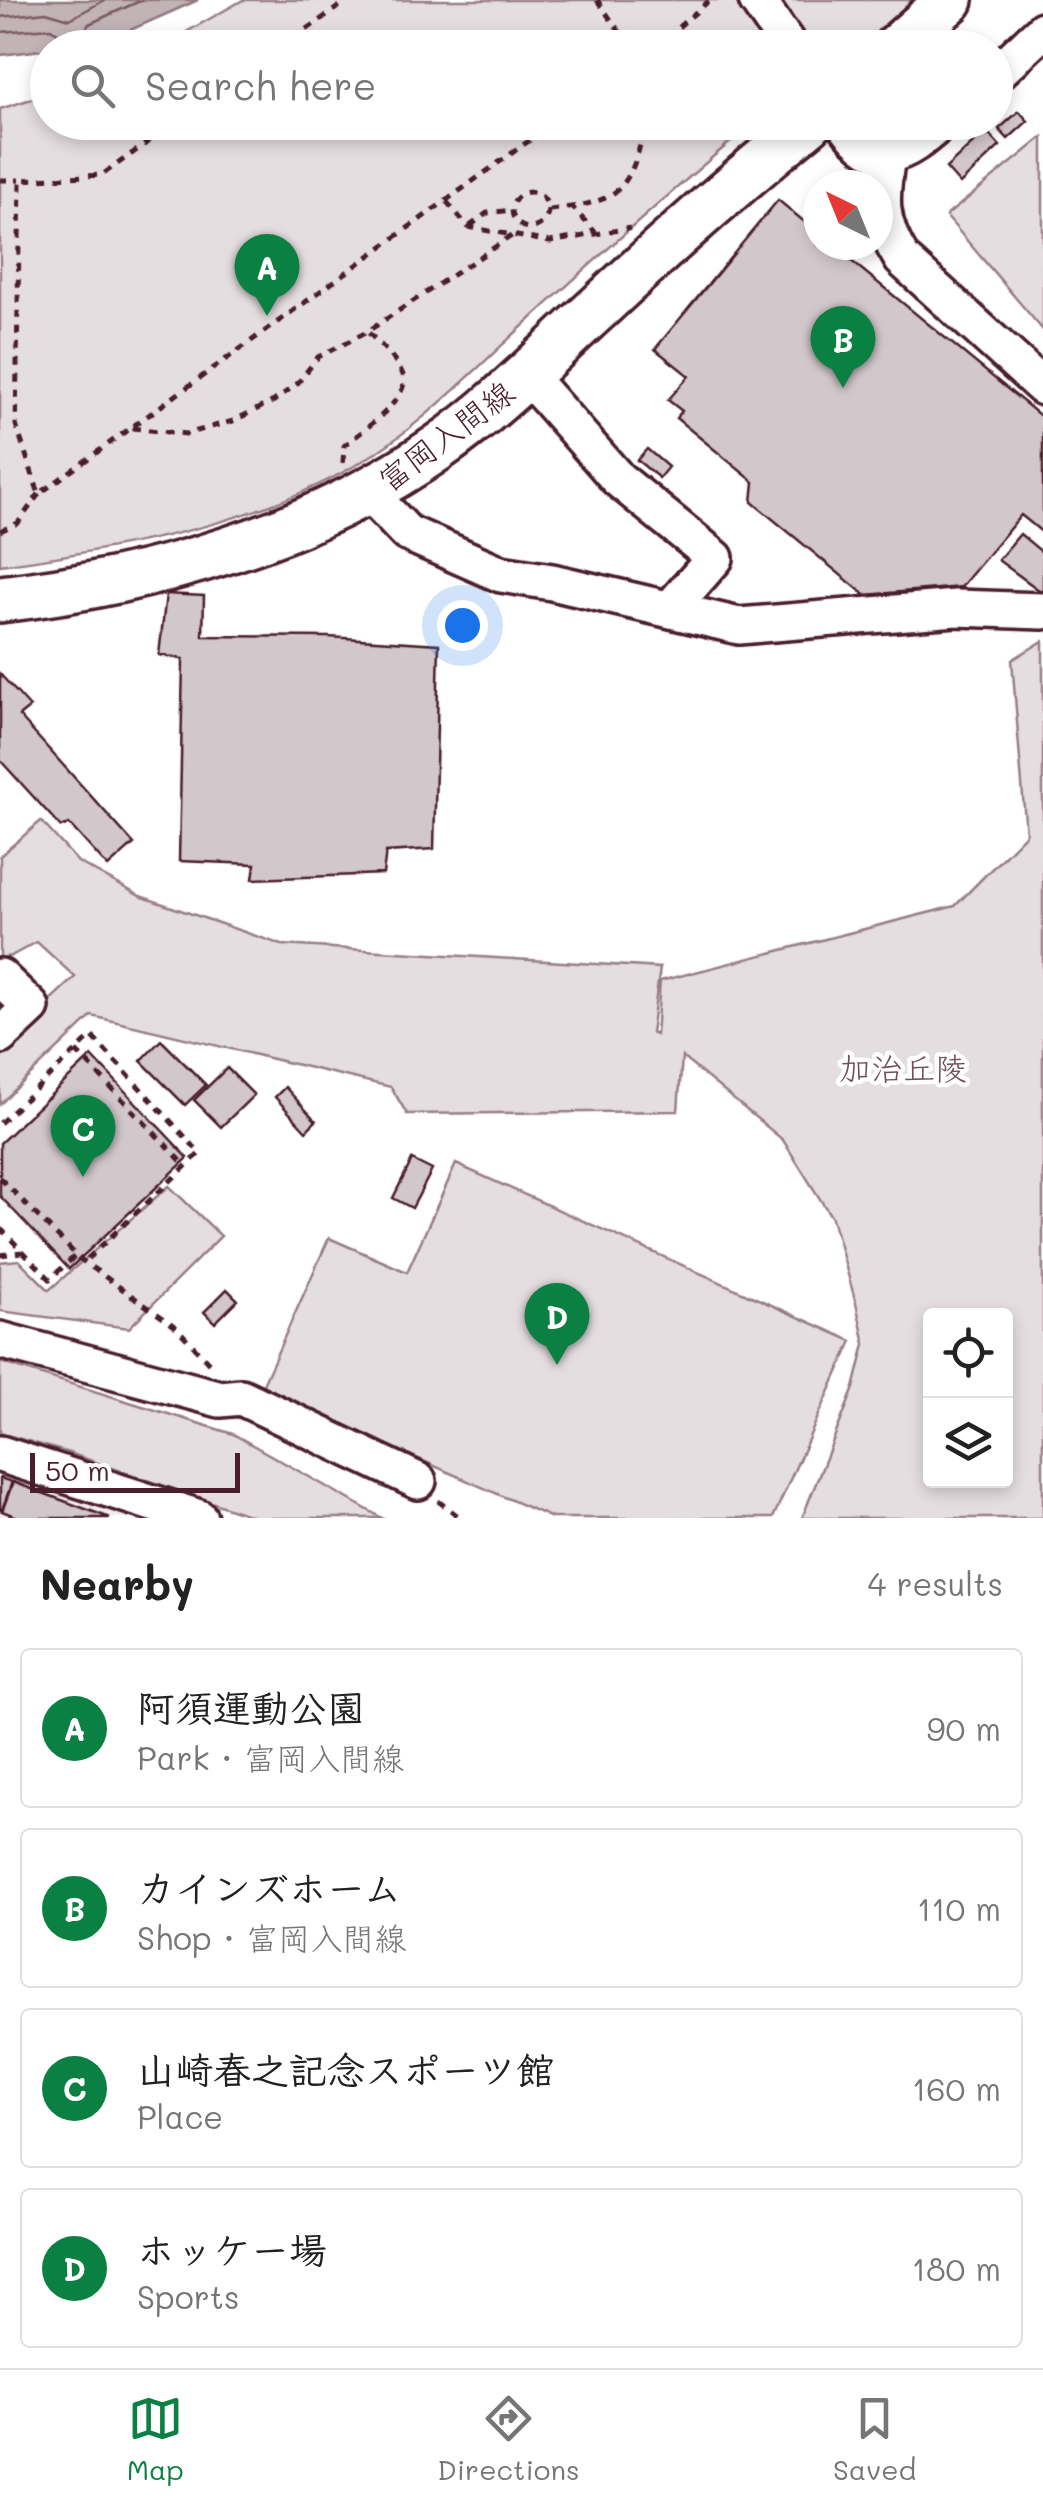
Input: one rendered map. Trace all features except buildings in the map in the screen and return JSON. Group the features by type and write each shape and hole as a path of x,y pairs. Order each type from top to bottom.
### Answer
{"main road":[{"path":"916,30 950,0"},
{"name":"富岡入間線","path":"0,599 56,593 179,563 286,530 354,500 441,446 526,374 697,216 788,140"}],"street":[{"path":"757,0 778,30"},
{"path":"1013,58 1043,30"},
{"path":"861,140 871,150 887,156 920,140"},
{"path":"887,156 882,216 887,236 902,260 1043,386"},
{"path":"526,374 618,479 715,558 670,609"},
{"path":"354,500 407,533 501,574 739,626 956,608 1043,610"},
{"path":"0,976 31,1007 0,1036"},
{"path":"0,1340 220,1399 241,1397 418,1481"},
{"path":"0,1454 199,1518"}],"path":[{"path":"306,30 348,0"},
{"path":"597,0 618,30"},
{"path":"675,30 710,0"},
{"path":"0,180 102,175 151,140"},
{"path":"0,531 18,523 39,494 531,140"},
{"path":"548,211 606,201 625,182 641,140"},
{"path":"20,180 16,425 39,494"},
{"path":"529,192 544,198 548,211 541,224 530,228 518,223 512,210 518,196 529,192"},
{"path":"447,202 468,228 550,242 630,228"},
{"path":"572,207 597,234"},
{"path":"468,228 487,213 512,210"},
{"path":"529,238 530,228"},
{"path":"132,428 186,434 233,421 274,402 297,384 318,357 367,331 513,235"},
{"path":"354,500 344,446 400,398 405,385 402,371 367,331"},
{"path":"0,1123 92,1036 200,1153 84,1262"},
{"path":"76,1051 186,1166"},
{"path":"0,1178 84,1262 176,1327"},
{"path":"0,1228 50,1279 76,1254"},
{"path":"0,1255 24,1252"}],"shaded area":[{"path":"0,1476 33,1487 132,1518 0,1518"}],"green space":[{"path":"243,0 914,0 879,30 190,30"},
{"path":"30,99 30,140 733,140 423,417 356,465 273,504 183,532 0,565 0,109"},
{"path":"1043,137 1043,330 946,216"},
{"name":"加治丘陵","path":"1043,641 1043,1518 802,1518 854,1388 865,1344 856,1303 832,1218 783,1140 682,1057 678,1111 407,1114 391,1087 92,1016 0,1104 0,1047 75,977 37,942 0,958 0,856 41,821 78,862 140,896 282,945 660,968 651,1033 656,1035 660,981 955,906 1026,834 1012,660"},
{"path":"456,1164 852,1341 773,1518 552,1518 261,1389 329,1238 407,1272"},
{"path":"169,1186 221,1236 129,1328 0,1311 0,1262 19,1260 49,1290"},
{"path":"0,1362 233,1434 382,1518 257,1518 0,1433"}],"water":[{"path":"0,0 198,0 130,30 30,30 30,51 0,55"}],"place":[{"name":"阿須運動公園","path":"267,316"},
{"name":"カインズホーム","path":"843,388"},
{"name":"山崎春之記念スポーツ館","path":"83,1177"},
{"name":"ホッケー場","path":"557,1365"}]}
